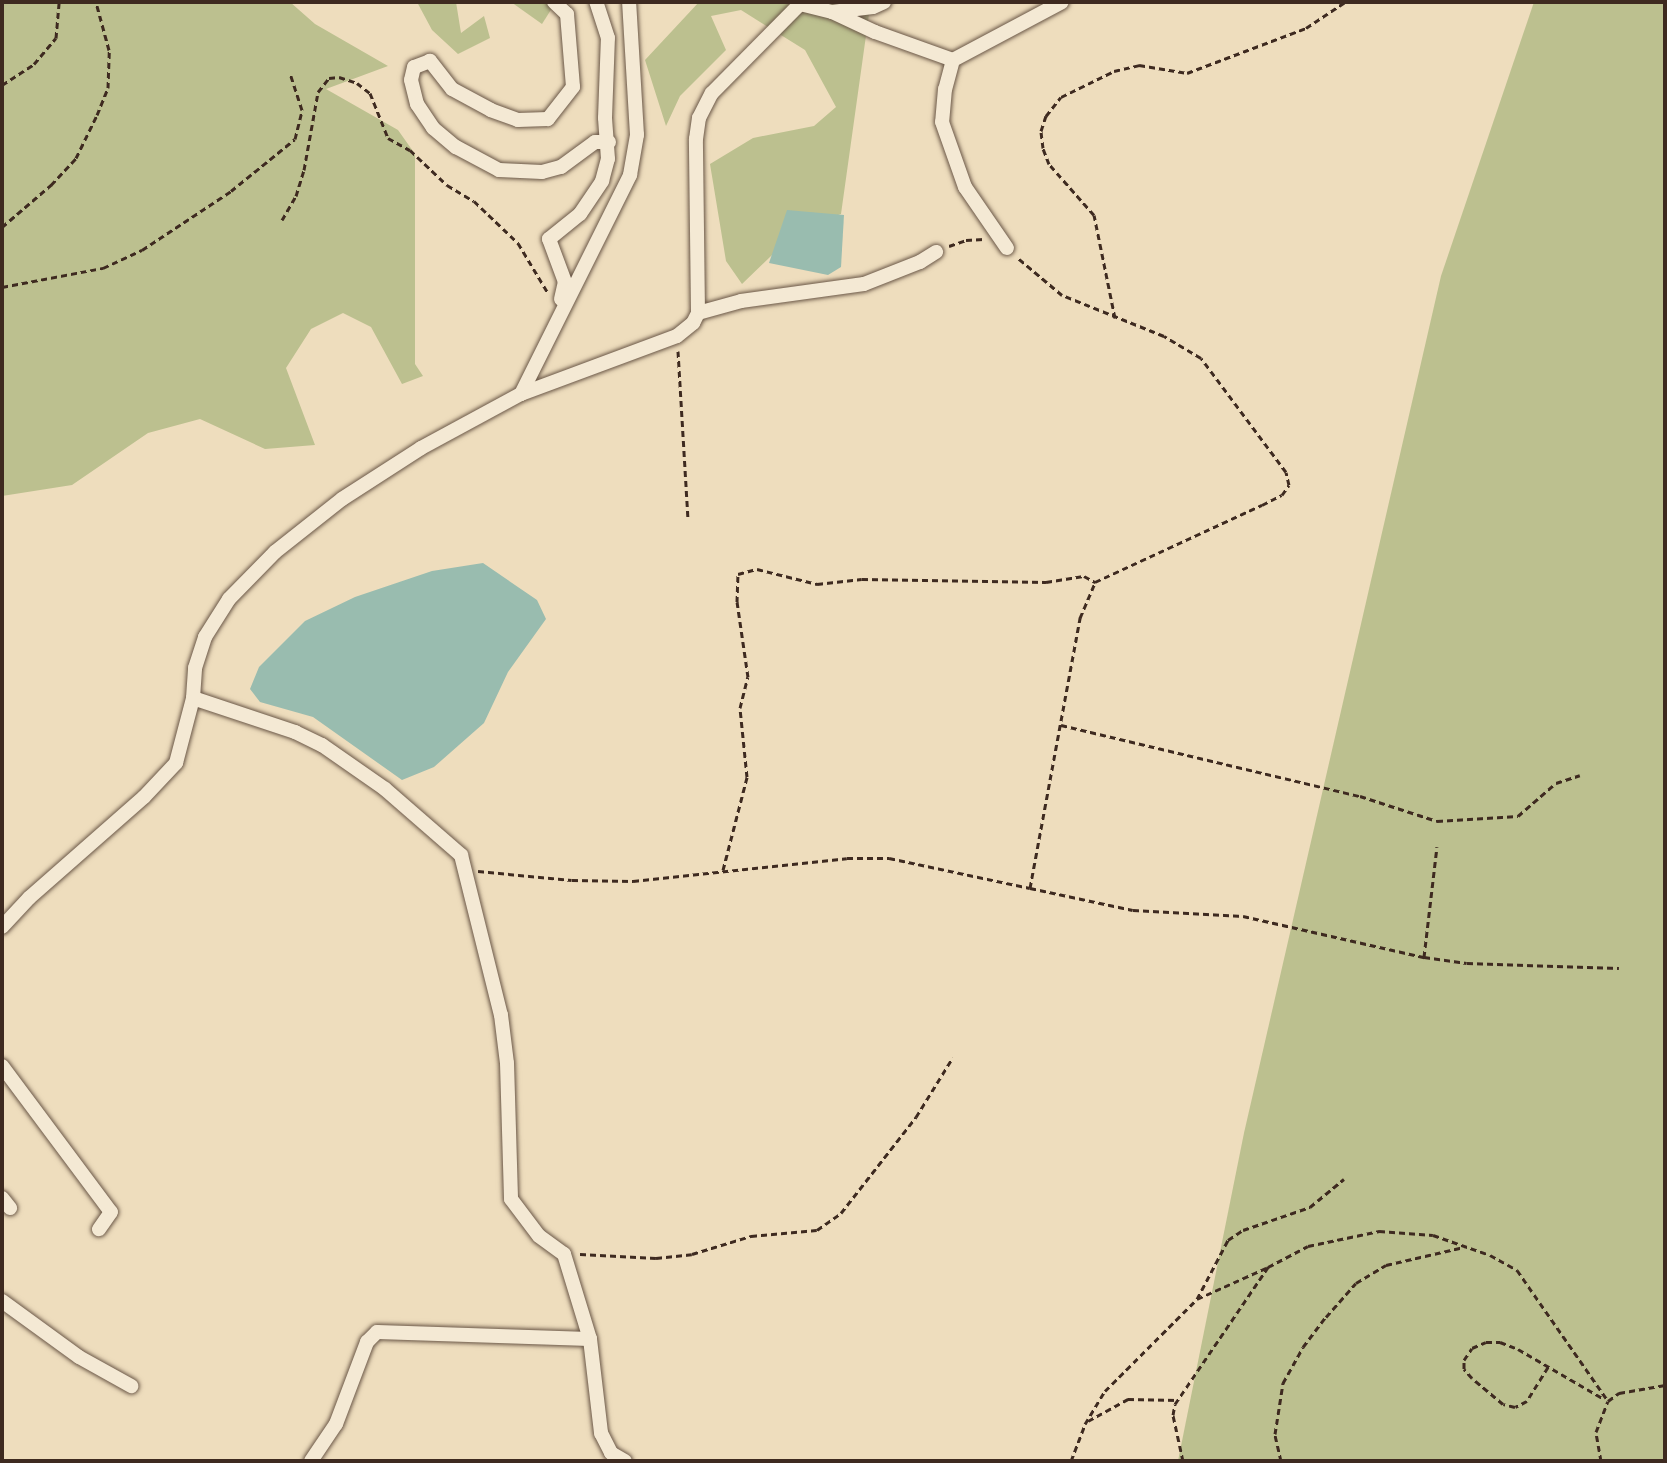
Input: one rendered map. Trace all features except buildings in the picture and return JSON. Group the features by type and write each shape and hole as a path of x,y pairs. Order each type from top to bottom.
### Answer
{"street":[{"path":"554,2 567,14 571,33 573,87 548,119 518,120 491,110 452,89 430,61 414,67 411,80 417,104 433,128 499,170 542,172 561,167 595,142 609,142"},
{"path":"558,315 565,282 549,239 580,214 602,181 609,142 605,118 608,38 596,2"},
{"path":"521,394 630,175 637,135 629,2"},
{"path":"1007,248 965,187 942,122 945,89 953,60 1062,2"},
{"path":"2,927 29,898 144,797 176,763 193,698 195,668 205,637 229,599 275,552 342,499 421,448 521,394 677,336 693,323 698,313 699,118 712,93 801,3 832,12 875,32 953,60"},
{"path":"832,12 876,4"},
{"path":"698,313 741,301 864,284 920,262 936,252"},
{"path":"193,698 295,732 322,745 385,789 461,855 501,1015 507,1063 511,1199 539,1236 564,1254 590,1339 601,1433 611,1453 625,1461"},
{"path":"2,1066 111,1212 99,1229"},
{"path":"2,1301 79,1357 131,1386"},
{"path":"311,1461 336,1424 367,1342 377,1332 590,1339"}],"path":[{"path":"2,85 34,64 56,38 59,2"},
{"path":"2,227 51,185 76,158 97,115 108,88 109,50 96,2"},
{"path":"1115,318 1094,215 1049,164 1041,131 1046,116 1061,97 1102,76 1139,65 1187,73 1306,28 1345,2"},
{"path":"2,287 103,268 142,250 264,167 286,150 300,128 302,110 290,73"},
{"path":"282,220 296,196 318,92 329,78 339,77 357,83 370,93 388,138 410,150 447,185 474,201 518,243 552,297 558,315"},
{"path":"300,128 311,130"},
{"path":"936,252 966,240 988,239 1007,248 1062,295 1164,336 1201,358 1286,472 1289,485 1282,495 1095,582 1080,618 1030,888"},
{"path":"677,336 688,519"},
{"path":"723,870 747,777 740,708 748,677 737,602 738,574 757,569 817,584 862,579 1046,582 1084,576 1095,582"},
{"path":"1061,725 1317,785 1437,821 1518,816 1556,783 1580,775"},
{"path":"1424,957 1437,847"},
{"path":"466,870 572,880 633,881 847,858 889,858 1133,910 1243,916 1424,957 1467,963 1619,968"},
{"path":"564,1254 656,1258 692,1254 751,1236 817,1230 841,1213 916,1117 953,1057"},
{"path":"1071,1461 1085,1424 1105,1391 1197,1299 1228,1240 1243,1230 1310,1207 1344,1179"},
{"path":"1197,1299 1308,1246 1379,1231 1433,1235 1517,1270 1608,1401"},
{"path":"1281,1461 1275,1434 1283,1383 1303,1347 1326,1317 1356,1283 1386,1265 1464,1247"},
{"path":"1183,1461 1173,1415 1178,1400 1268,1267"},
{"path":"1548,1367 1527,1401 1515,1407 1503,1404 1472,1378 1464,1369 1464,1360 1472,1348 1486,1342 1500,1342 1548,1367 1608,1401"},
{"path":"1601,1461 1596,1432 1599,1416 1608,1401 1619,1393 1665,1385"},
{"path":"1085,1424 1128,1399 1178,1400"}],"green space":[{"path":"2,2 290,2 315,24 388,66 326,89 398,130 415,154 415,364 423,376 402,384 371,327 343,313 311,329 286,368 315,445 265,449 200,419 148,433 72,485 2,496"},
{"path":"417,2 456,2 461,33 484,16 490,38 458,54 432,30"},
{"path":"511,2 552,2 554,5 542,24"},
{"path":"699,2 836,2 848,25 870,7 841,214 799,229 742,284 726,261 710,164 753,138 814,126 836,107 805,50 741,10 711,16 726,50 680,96 666,126 645,60"},
{"path":"1534,2 1665,2 1665,1461 1178,1461 1244,1133 1441,276"}],"shaded area":[{"path":"787,210 844,215 841,267 828,275 769,263"},
{"path":"483,563 537,600 546,619 508,672 484,723 434,767 402,780 313,717 260,702 250,689 259,667 305,621 355,597 432,571"}]}
